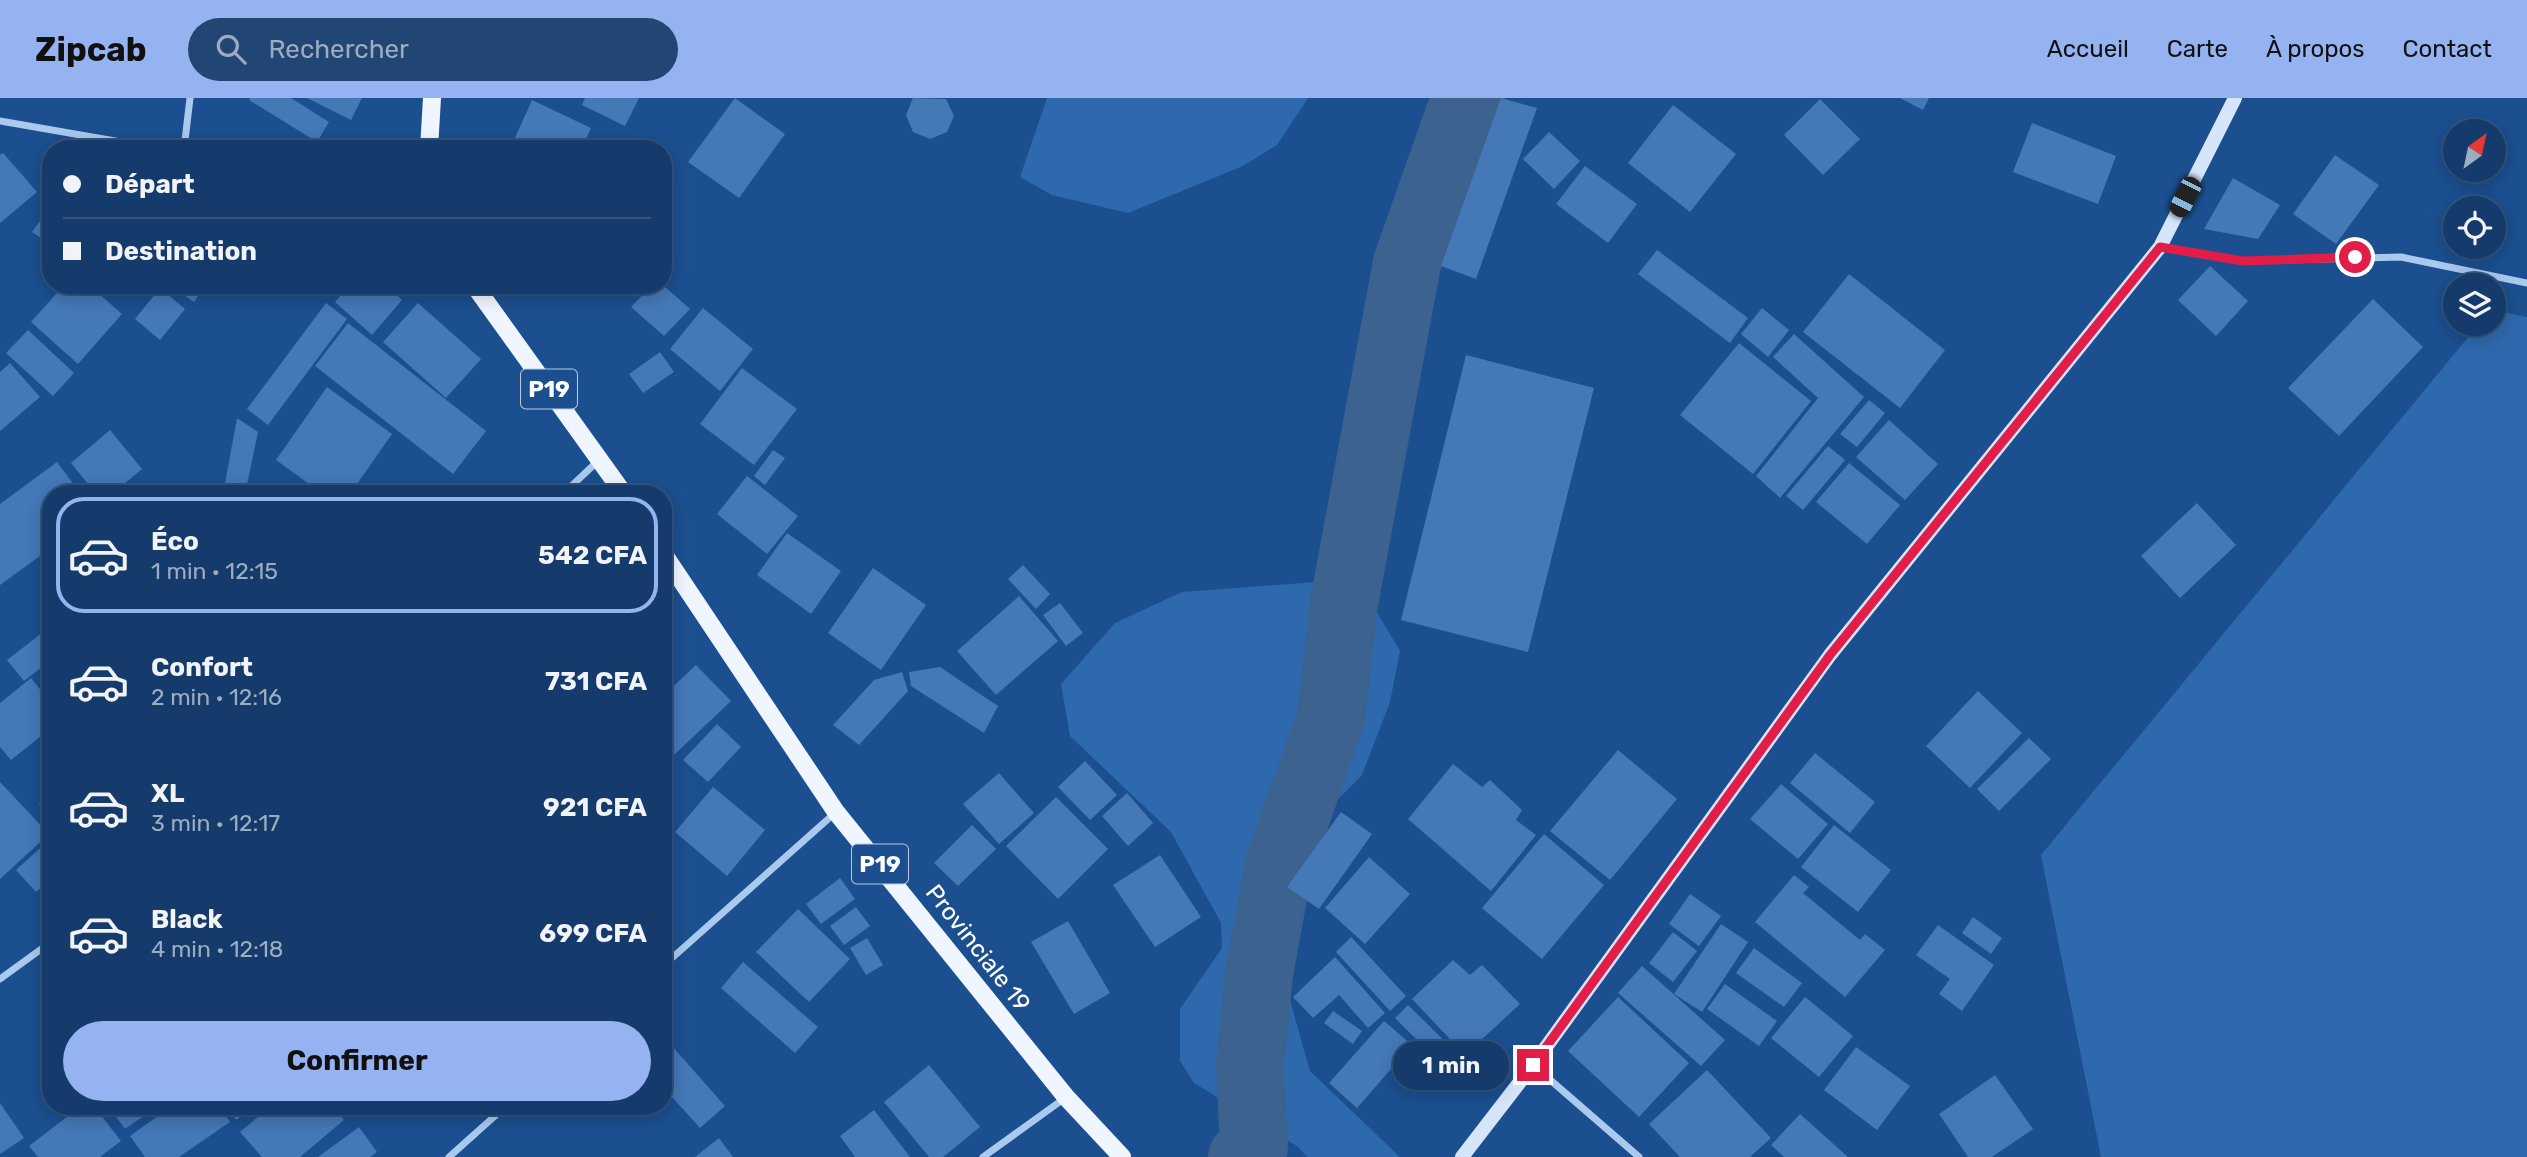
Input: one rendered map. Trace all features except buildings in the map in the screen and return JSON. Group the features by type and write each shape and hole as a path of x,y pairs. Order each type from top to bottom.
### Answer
{"main road":[{"path":"430,140 432,98"},
{"name":"P19","path":"481,294 618,485"},
{"name":"Provinciale 19","path":"672,566 836,812 1066,1097 1122,1157"}],"street":[{"path":"185,140 190,98"},
{"path":"1462,1157 1533,1065 1830,655 2160,247 2235,98"},
{"path":"0,121 109,140"},
{"path":"2160,247 2243,261 2401,257 2527,283"},
{"path":"572,485 600,458"},
{"path":"672,958 836,812"},
{"path":"0,979 42,949"},
{"path":"1533,1065 1639,1157"},
{"path":"983,1157 1066,1097"},
{"path":"449,1157 496,1115"}],"shaded area":[{"path":"1047,98 1308,98 1277,145 1243,166 1128,213 1052,195 1020,177"},
{"path":"2506,313 2527,317 2527,1157 2101,1157 2041,855 2469,336 2506,336"},
{"path":"1316,582 1367,596 1400,651 1390,702 1362,775 1305,832 1278,878 1288,993 1310,1071 1400,1157 1307,1157 1297,1146 1194,1083 1180,1061 1180,1009 1222,948 1221,923 1171,832 1070,736 1061,684 1115,623 1182,592"}],"waterway":[{"path":"1242,1157 1254,1146 1250,1067 1259,974 1279,864 1331,718 1344,603 1407,263 1460,113 1471,98"},
{"path":"1254,1146 1274,1157"}],"route":[{"path":"1533,1065 1830,655 2160,247 2243,261 2355,257"}]}
